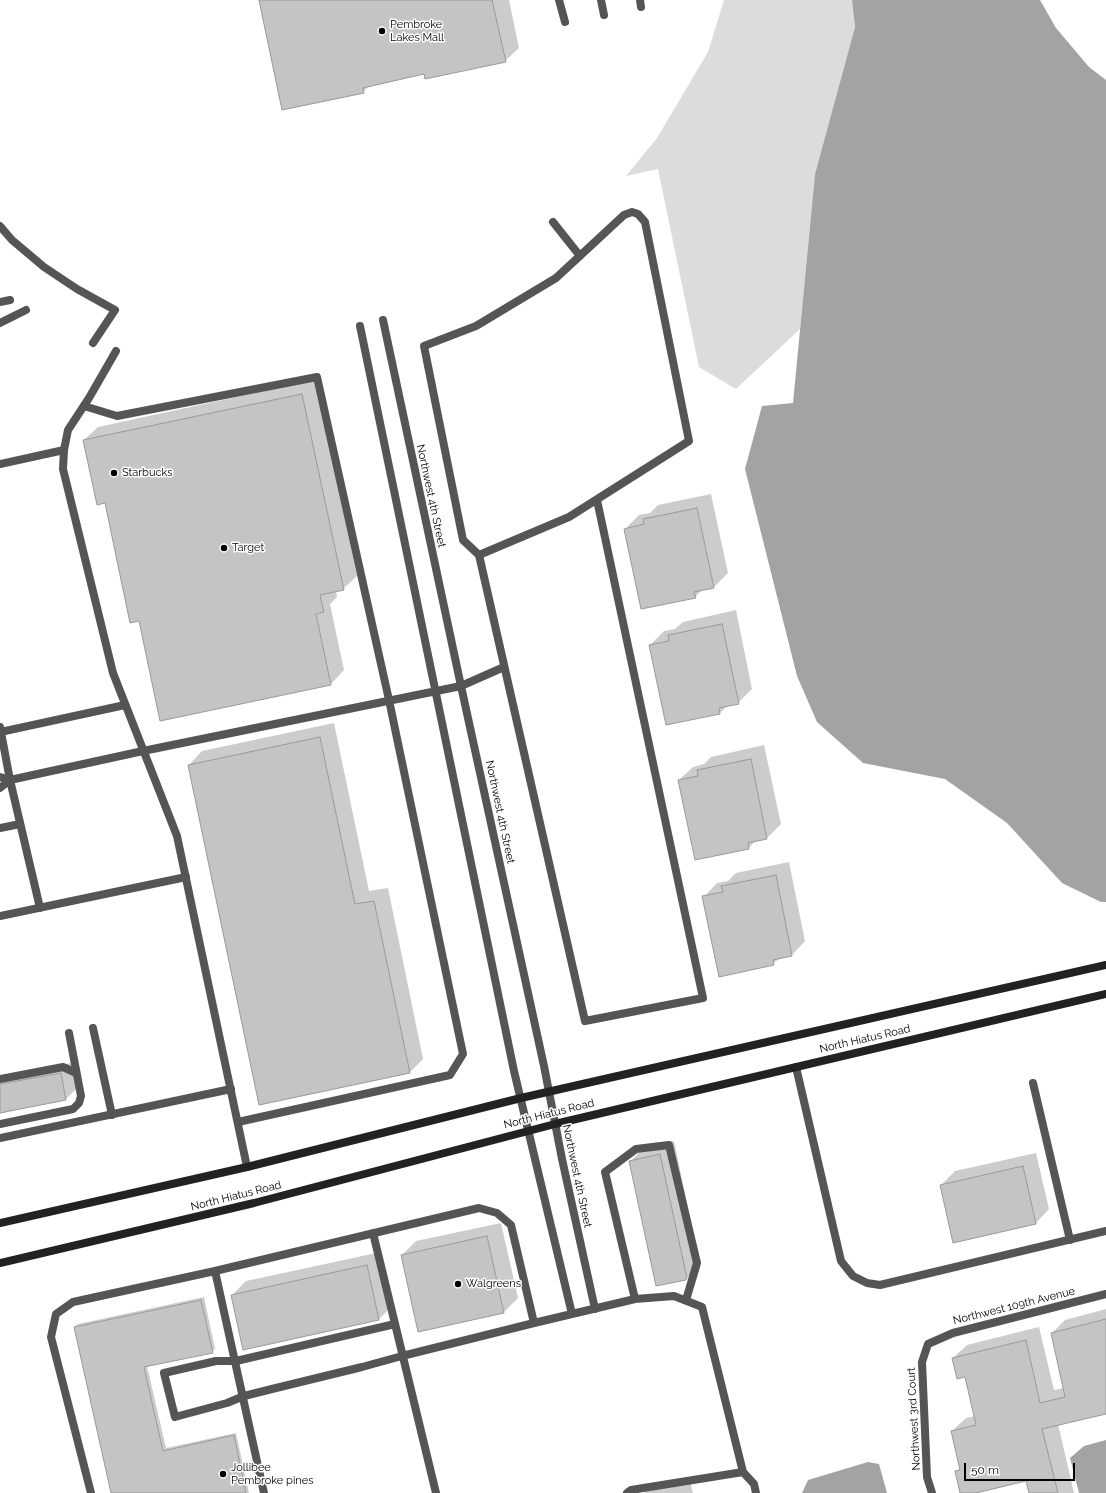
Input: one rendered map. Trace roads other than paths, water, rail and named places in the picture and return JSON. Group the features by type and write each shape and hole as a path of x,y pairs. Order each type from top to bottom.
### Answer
{"main road":[{"name":"North Hiatus Road","path":"0,1223 247,1167 521,1098 1106,965"},
{"name":"North Hiatus Road","path":"0,1262 254,1203 555,1124 1106,994"}],"street":[{"path":"559,0 565,22"},
{"path":"601,0 604,15"},
{"path":"479,556 570,517 689,441 645,222 638,214 632,212 624,215 556,278 476,326 424,346 463,540 479,556 585,1022 704,998 597,500"},
{"path":"554,222 580,256"},
{"path":"0,226 12,240 44,267 77,289 115,310 93,343"},
{"path":"0,302 10,300"},
{"path":"0,323 26,310"},
{"name":"Northwest 4th Street","path":"383,320 595,1308"},
{"path":"360,326 528,1131 572,1314"},
{"path":"116,351 84,406 68,430 64,450 63,469 111,663 125,705 177,836 247,1167"},
{"path":"84,406 117,416 317,376 389,700 463,1054 450,1075 238,1122"},
{"path":"0,464 64,450"},
{"path":"0,788 10,780 143,751 461,686 504,667"},
{"path":"40,908 10,780 0,730 125,705"},
{"path":"0,777 10,780"},
{"path":"0,828 20,824"},
{"path":"0,916 186,878"},
{"path":"93,1028 112,1115"},
{"path":"0,1124 72,1109 79,1103 81,1096 69,1033"},
{"path":"796,1066 841,1261 853,1276 866,1283 880,1285 1106,1231"},
{"path":"0,1079 63,1067 76,1073"},
{"path":"1033,1083 1070,1240"},
{"path":"0,1138 231,1089"},
{"path":"635,1299 605,1172 636,1149 669,1145 697,1263 686,1300"},
{"path":"91,1493 51,1337 56,1314 73,1302 215,1271 479,1208 497,1213 511,1225 534,1323"},
{"path":"373,1233 436,1493"},
{"path":"215,1271 244,1396 264,1493"},
{"name":"Northwest 109th Avenue","path":"928,1344 953,1333 1106,1294"},
{"path":"395,1324 236,1361 216,1361 164,1373 174,1417 227,1403 244,1396 595,1308 635,1299 674,1296 702,1307 743,1472 754,1484 756,1493"},
{"name":"Northwest 3rd Court","path":"928,1344 922,1362 928,1477 932,1493"},
{"path":"628,1493 631,1490 743,1472"}],"place":[{"name":"Pembroke Lakes Mall","path":"382,31"},
{"name":"Starbucks","path":"114,473"},
{"name":"Target","path":"224,548"},
{"name":"Walgreens","path":"458,1284"},
{"name":"Jollibee Pembroke pines","path":"223,1474"}]}
